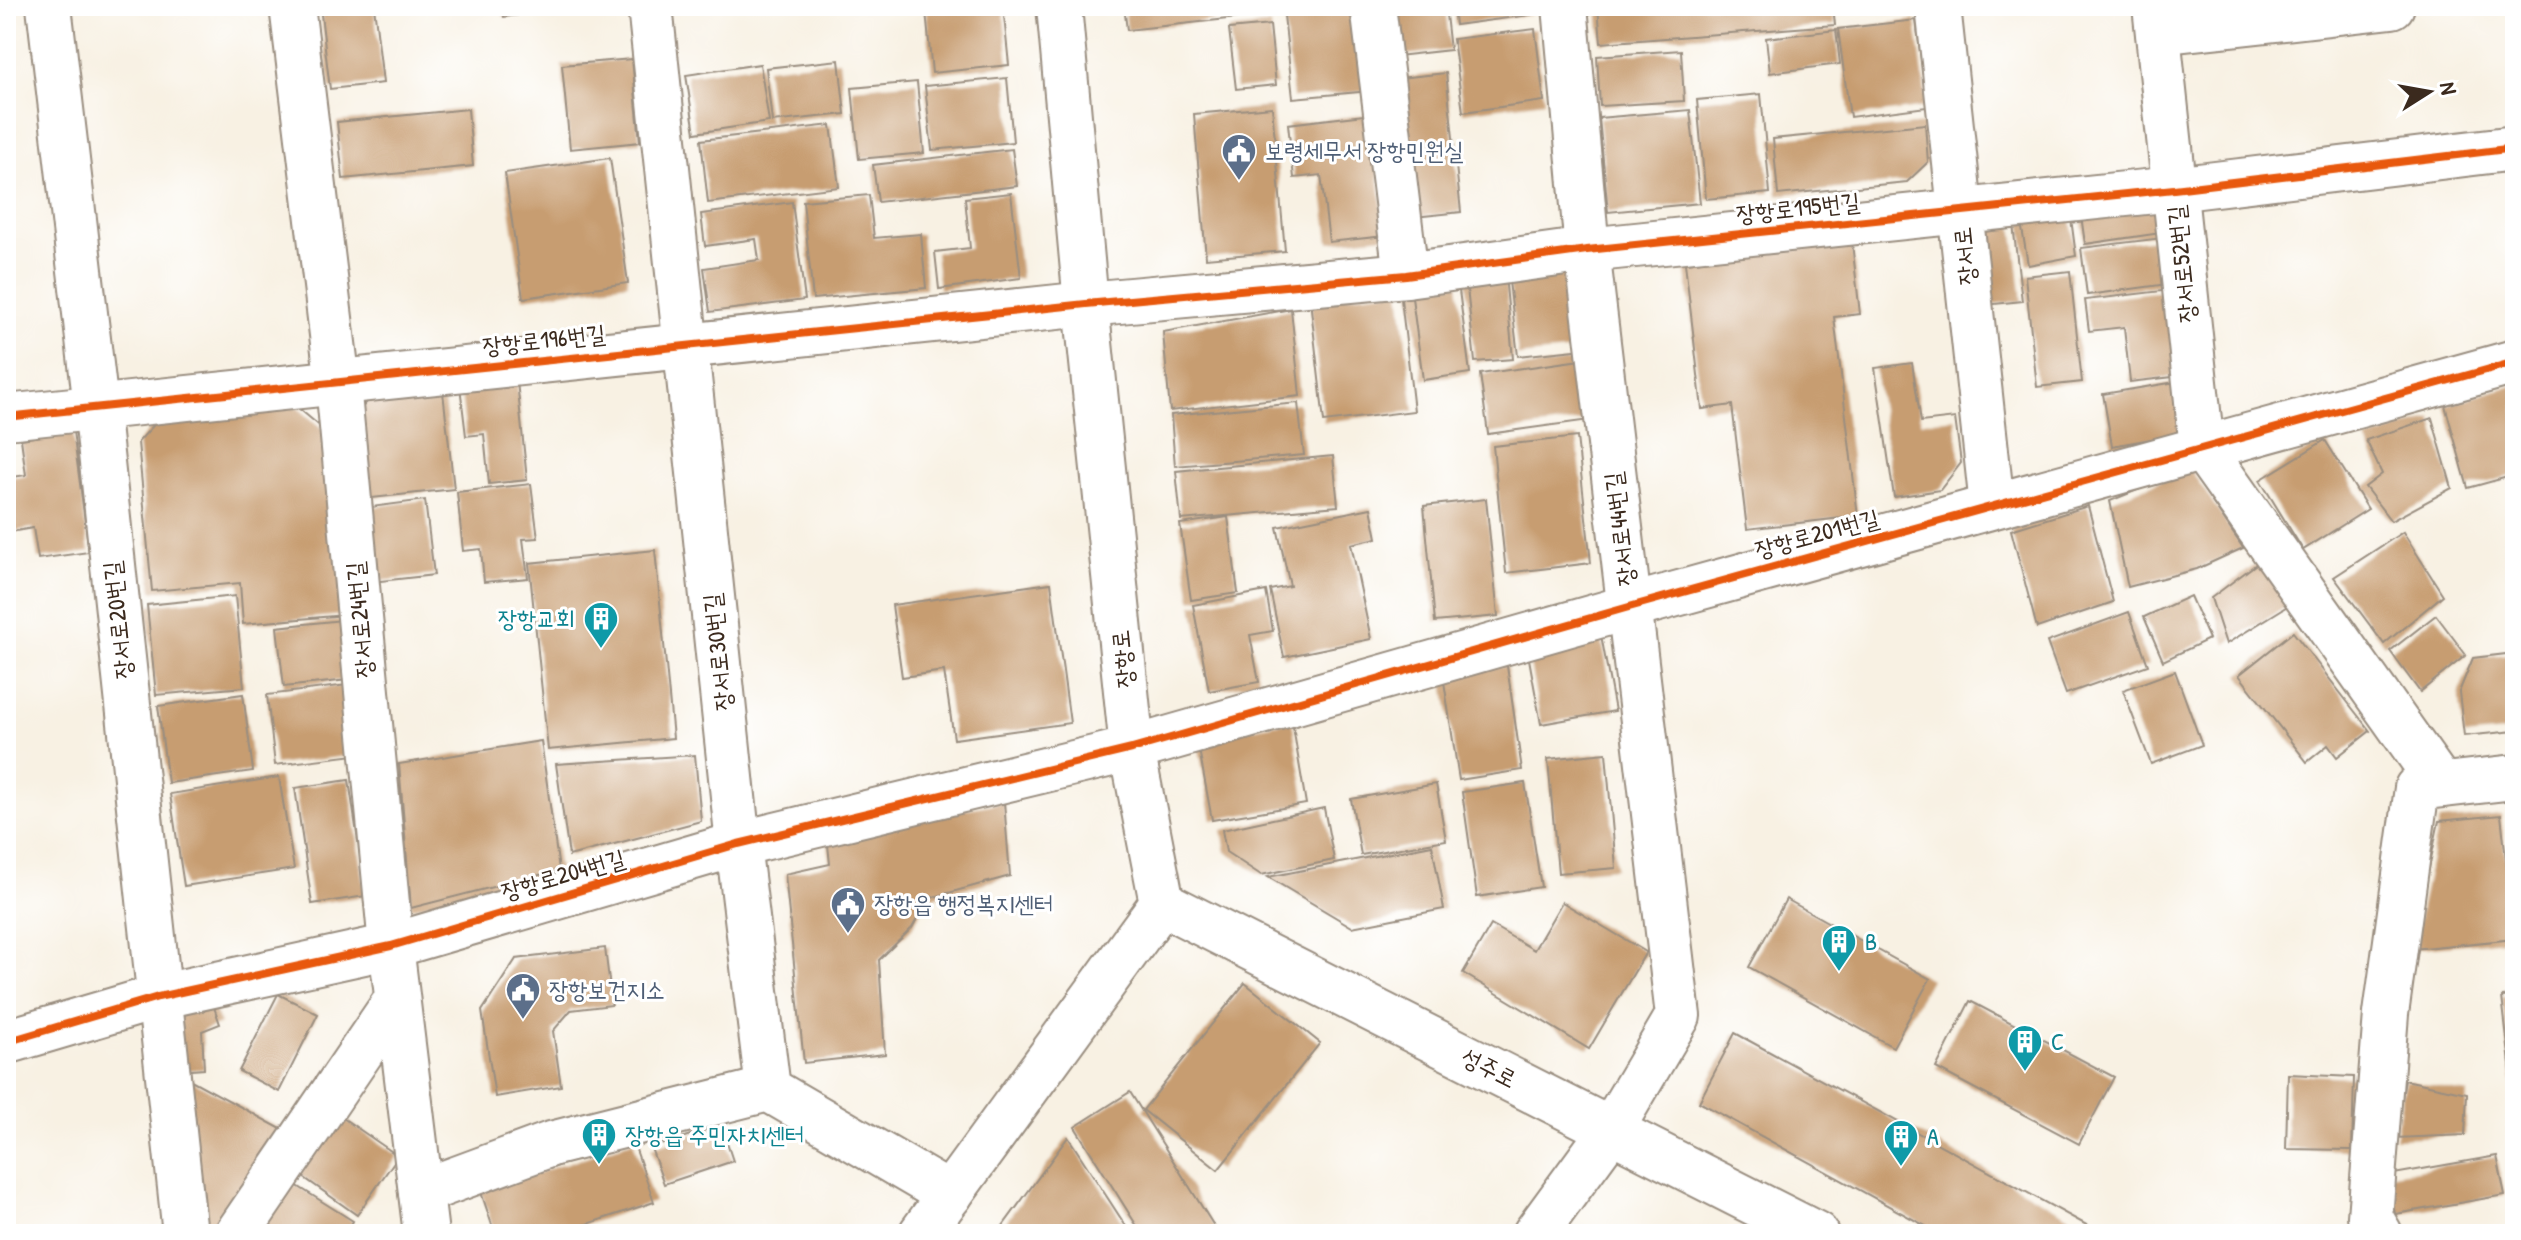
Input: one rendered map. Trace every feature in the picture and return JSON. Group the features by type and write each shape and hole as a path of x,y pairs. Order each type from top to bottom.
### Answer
{"street":[{"name":"장서로20번길","path":"49,6 96,407 185,1234"},
{"name":"장서로24번길","path":"292,6 338,384 391,946 426,1234"},
{"name":"장서로30번길","path":"650,6 738,844 768,1089"},
{"name":"장항로","path":"1059,6 1132,749 1162,903"},
{"path":"1373,6 1406,275"},
{"name":"장서로44번길","path":"1535,1234 1611,1130 1678,1016 1587,250 1565,6"},
{"name":"장서로","path":"1938,6 1992,506"},
{"name":"장서로52번길","path":"2202,448 2156,19 2392,6"},
{"name":"장항로195번길","path":"1086,304 1406,275 1587,250 2174,189 2515,148"},
{"name":"장항로196번길","path":"6,417 1086,304"},
{"name":"장항로201번길","path":"1132,749 1629,607 2515,362"},
{"path":"2202,448 2441,785"},
{"name":"장항로204번길","path":"6,1042 158,997 391,946 738,844 1132,749"},
{"path":"2380,1234 2370,1217 2386,1014 2417,788 2515,777"},
{"path":"921,1234 1162,903"},
{"name":"성주로","path":"1162,903 1816,1234"},
{"path":"237,1234 397,999"},
{"path":"421,1192 551,1144 768,1089 950,1195"}],"building":[{"path":"320,6 374,6 383,83 330,89"},
{"path":"502,6 574,6 574,8 504,17"},
{"path":"1003,6 1009,65 932,73 926,11"},
{"path":"1124,6 1272,6 1273,14 1127,30"},
{"path":"1283,6 1361,6 1370,91 1293,98"},
{"path":"1382,6 1445,6 1450,50 1388,57"},
{"path":"1453,6 1530,6 1531,15 1455,25"},
{"path":"1598,6 1833,6 1835,25 1601,43"},
{"path":"1916,20 1927,107 1850,117 1838,29"},
{"path":"1270,25 1276,85 1236,89 1229,29"},
{"path":"1535,29 1544,101 1463,112 1453,39"},
{"path":"1836,30 1840,64 1770,73 1766,38"},
{"path":"1681,50 1684,101 1600,106 1597,56"},
{"path":"632,59 640,142 570,149 562,65"},
{"path":"839,60 845,114 772,122 766,68"},
{"path":"760,64 769,122 695,133 686,75"},
{"path":"1446,73 1461,212 1405,218 1390,79"},
{"path":"1007,78 1013,142 932,150 925,86"},
{"path":"917,82 924,153 859,159 852,88"},
{"path":"1761,94 1770,193 1706,199 1697,100"},
{"name":"보령세무서 장항민원실","path":"1272,107 1285,251 1206,258 1194,114"},
{"path":"468,109 473,166 343,179 337,122"},
{"path":"1690,110 1700,203 1608,212 1599,118"},
{"path":"1372,114 1385,236 1329,242 1321,175 1294,178 1288,124"},
{"path":"1925,124 1928,162 1907,182 1778,195 1773,139"},
{"path":"831,125 839,187 708,203 701,140"},
{"path":"1012,149 1017,186 878,202 873,165"},
{"path":"610,158 628,283 523,298 505,173"},
{"path":"1011,193 1021,278 939,289 935,252 970,248 965,198"},
{"path":"869,195 874,238 921,234 926,288 813,299 803,201"},
{"path":"2164,197 2168,232 2085,244 2080,208"},
{"path":"792,202 805,300 710,312 704,268 759,260 756,239 705,246 701,214"},
{"path":"2070,211 2076,256 2028,265 2020,216"},
{"path":"2012,216 2022,301 1985,305 1975,219"},
{"path":"2162,238 2168,284 2087,295 2081,248"},
{"path":"1852,243 1860,314 1834,317 1858,516 1747,529 1732,405 1702,409 1685,263"},
{"path":"1575,266 1585,349 1518,356 1508,273"},
{"path":"2070,271 2082,382 2037,387 2025,276"},
{"path":"1505,275 1513,359 1475,362 1466,279"},
{"path":"1458,283 1470,373 1423,380 1411,290"},
{"path":"1400,290 1414,411 1324,422 1310,300"},
{"path":"2170,290 2181,376 2130,382 2124,327 2089,331 2085,300"},
{"path":"1291,309 1300,396 1170,411 1163,332"},
{"path":"1588,359 1597,419 1488,434 1480,374"},
{"path":"1912,363 1921,422 1955,418 1961,463 1940,490 1894,497 1875,368"},
{"path":"517,381 527,480 489,484 484,434 466,436 460,386"},
{"path":"2176,382 2184,433 2112,446 2103,394"},
{"path":"442,383 454,489 363,499 354,417 377,390"},
{"path":"2515,385 2515,475 2468,488 2445,405"},
{"path":"1298,403 1304,455 1175,466 1171,415"},
{"path":"297,407 328,433 345,615 243,624 240,583 152,591 138,442 164,414"},
{"path":"2432,418 2452,488 2391,521 2365,487 2382,474 2366,440"},
{"path":"73,431 89,552 38,559 33,528 10,532 6,478 26,475 21,439"},
{"path":"1577,437 1591,563 1506,573 1493,446"},
{"path":"2325,440 2368,509 2303,550 2260,480"},
{"path":"1333,456 1338,506 1181,520 1176,471"},
{"path":"2190,469 2243,548 2197,569 2128,587 2110,501"},
{"path":"531,484 538,538 523,539 528,578 484,582 481,549 463,551 457,492"},
{"path":"1486,499 1498,616 1435,622 1424,506"},
{"path":"425,500 434,575 372,582 363,508"},
{"path":"2088,506 2113,602 2037,628 2011,530"},
{"path":"1371,508 1377,538 1351,544 1371,639 1284,657 1270,590 1290,586 1277,527"},
{"path":"1228,517 1238,593 1191,600 1180,524"},
{"path":"2403,532 2443,595 2384,644 2334,577"},
{"name":"장항교회","path":"655,550 673,738 548,750 529,563"},
{"path":"2259,562 2289,605 2226,644 2211,598"},
{"path":"1051,583 1070,723 954,739 944,671 902,677 892,605"},
{"path":"1266,591 1273,631 1250,635 1259,682 1209,691 1193,605"},
{"path":"235,596 244,687 156,695 147,605"},
{"path":"2190,596 2209,639 2163,661 2144,617"},
{"path":"2129,612 2148,665 2066,694 2047,642"},
{"path":"2436,615 2466,655 2420,692 2390,651"},
{"path":"342,620 348,680 284,687 277,627"},
{"path":"2293,632 2370,731 2337,757 2328,745 2307,762 2239,675"},
{"path":"1601,635 1615,711 1541,724 1527,648"},
{"path":"2515,653 2515,731 2464,736 2459,692 2473,658"},
{"path":"1507,666 1522,770 1459,780 1443,675"},
{"path":"2175,671 2202,745 2151,764 2123,690"},
{"path":"347,685 355,755 275,765 267,695"},
{"path":"243,694 253,771 168,783 158,706"},
{"path":"1292,721 1306,804 1212,820 1197,738"},
{"path":"541,741 559,870 411,908 399,764"},
{"path":"1606,753 1616,868 1558,873 1548,759"},
{"path":"695,755 701,821 569,856 556,764"},
{"path":"279,777 294,869 184,886 170,794"},
{"path":"349,780 366,896 312,904 295,788"},
{"path":"1525,783 1541,887 1477,897 1462,792"},
{"path":"1436,784 1446,840 1361,855 1351,799"},
{"name":"장항읍 행정복지센터","path":"1004,802 1010,876 923,900 922,910 912,928 879,960 885,1054 804,1063 785,874 830,864 827,835"},
{"path":"1324,808 1334,860 1261,875 1226,852 1222,830"},
{"path":"2501,815 2515,939 2412,949 2439,821"},
{"path":"1432,845 1444,909 1352,927 1268,877"},
{"name":"B","path":"1786,899 1930,979 1893,1047 1749,967"},
{"path":"1562,902 1646,952 1589,1049 1463,973 1491,925 1534,950"},
{"name":"장항보건지소","path":"605,948 612,1005 571,1010 553,1031 561,1086 495,1097 482,1011 516,959"},
{"path":"1245,983 1320,1043 1218,1170 1143,1110"},
{"path":"278,994 318,1014 279,1092 239,1071"},
{"path":"210,996 220,1024 202,1031 204,1069 177,1071 172,1010"},
{"path":"2515,996 2515,1089 2513,1089 2502,997"},
{"name":"C","path":"1970,1001 2114,1077 2079,1144 1936,1068"},
{"name":"A","path":"1735,1033 2103,1234 1940,1234 1699,1102"},
{"path":"180,1074 283,1130 227,1234 203,1234"},
{"path":"2288,1074 2354,1077 2352,1150 2286,1149"},
{"path":"2405,1080 2467,1093 2465,1135 2395,1138"},
{"path":"1130,1092 1219,1234 1142,1234 1075,1127"},
{"path":"340,1116 398,1156 357,1215 299,1174"},
{"path":"721,1125 733,1161 664,1184 651,1148"},
{"path":"1068,1137 1131,1234 997,1234"},
{"name":"장항읍 주민자치센터","path":"633,1141 654,1202 557,1234 495,1234 481,1192"},
{"path":"2497,1156 2505,1195 2395,1214 2388,1175"},
{"path":"291,1182 353,1221 346,1234 269,1234 262,1229"}],"cycle path":[{"path":"6,417 1086,304 1406,275 1587,250 2174,189 2515,148"},
{"path":"6,1042 158,997 391,946 738,844 1132,749 1629,607 2515,362"}],"place":[{"name":"보령세무서 장항민원실","path":"1239,182"},
{"name":"장항교회","path":"601,650"},
{"name":"장항읍 행정복지센터","path":"848,935"},
{"name":"B","path":"1839,973"},
{"name":"장항보건지소","path":"523,1021"},
{"name":"C","path":"2025,1073"},
{"name":"장항읍 주민자치센터","path":"599,1166"},
{"name":"A","path":"1901,1168"}]}
